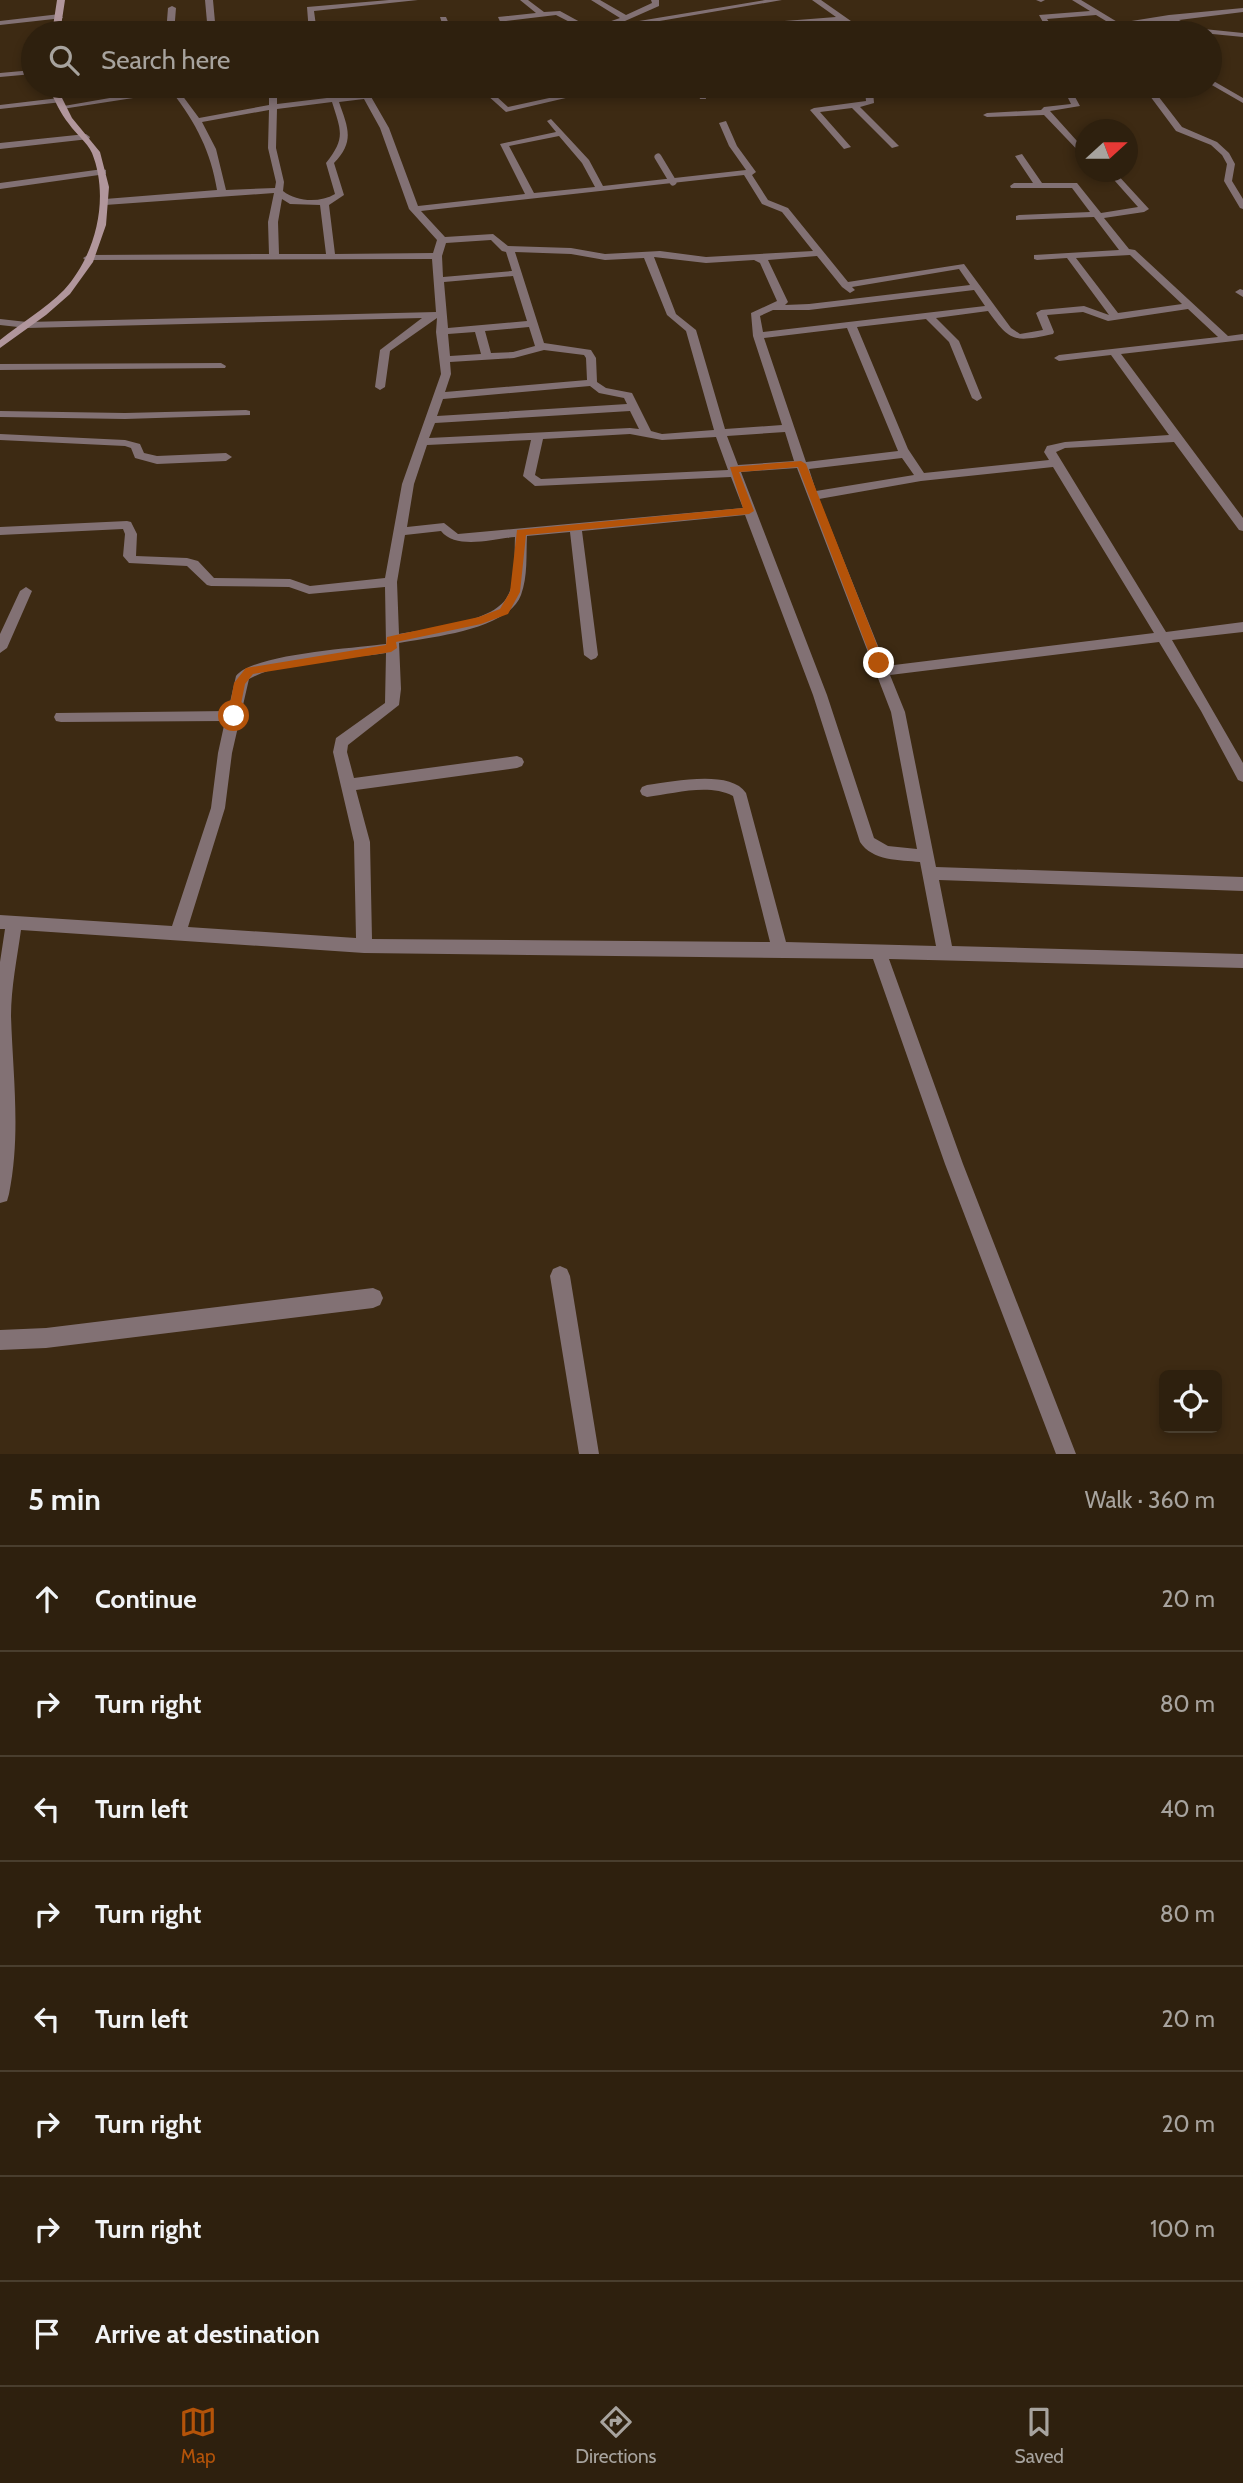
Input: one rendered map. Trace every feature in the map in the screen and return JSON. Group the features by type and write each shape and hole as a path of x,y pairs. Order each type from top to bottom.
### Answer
{"street":[{"path":"59,21 61,0"},
{"path":"209,0 211,21"},
{"path":"309,0 312,21"},
{"path":"310,9 414,0"},
{"path":"524,0 542,14"},
{"path":"595,0 623,21 778,0"},
{"path":"623,21 658,3 655,0"},
{"path":"816,0 847,21"},
{"path":"1076,0 1110,21"},
{"path":"171,21 172,8"},
{"path":"1142,21 1243,10"},
{"path":"502,21 501,19 557,13 570,21"},
{"path":"1045,21 1042,17 1098,13"},
{"path":"0,23 60,16"},
{"path":"1169,17 1176,21"},
{"path":"815,21 844,19"},
{"path":"1222,34 1243,36"},
{"path":"0,75 21,73"},
{"path":"1222,88 1243,101"},
{"path":"0,345 67,292 96,242 105,202 103,172 94,148 57,98"},
{"path":"0,107 60,104 105,98"},
{"path":"181,98 199,120 215,156 222,193"},
{"path":"272,98 272,148 280,182 276,191 274,258"},
{"path":"199,120 271,106 342,98"},
{"path":"366,98 385,132 414,209 442,240"},
{"path":"494,98 506,110 560,98"},
{"path":"847,147 814,110 870,103 870,98"},
{"path":"1073,98 1076,106 1044,108 1075,145"},
{"path":"1156,98 1179,129 1210,140 1222,149 1231,164 1228,181 1243,206"},
{"path":"105,202 276,191 290,201 325,202 340,193 330,163 341,151 345,129 335,100"},
{"path":"854,105 895,146"},
{"path":"987,116 1046,112"},
{"path":"551,121 586,162 601,190"},
{"path":"414,209 673,182 753,170 736,151 723,123"},
{"path":"531,197 504,144 562,133"},
{"path":"0,146 86,137"},
{"path":"1019,156 1038,185"},
{"path":"1232,170 1243,172"},
{"path":"0,186 103,172"},
{"path":"747,173 765,202 785,210 859,301"},
{"path":"1018,218 1097,215 1144,209 1120,182"},
{"path":"1014,186 1074,185 1125,251"},
{"path":"325,202 331,257"},
{"path":"442,240 493,237 510,250 532,324 542,347"},
{"path":"364,946 362,842 347,785 341,742 392,705 394,689 391,582 408,484 446,374 436,315 436,256 442,240"},
{"path":"510,250 571,251 598,257 648,255 706,260 818,253"},
{"path":"1037,257 1125,251 1140,257 1188,306 1226,339"},
{"path":"648,255 672,315 691,330 720,433 820,695 868,842 885,852 926,856"},
{"path":"88,258 436,256"},
{"path":"1070,256 1116,317"},
{"path":"762,258 783,299 775,308"},
{"path":"845,285 959,265 964,267 1007,331 1023,337 1049,332 1041,316 1044,312 1084,309 1102,317 1116,317 1188,306"},
{"path":"438,280 517,273"},
{"path":"945,952 898,712 812,496 758,336 755,315 775,308 977,287"},
{"path":"758,336 991,308"},
{"path":"0,322 27,325 436,315"},
{"path":"380,387 385,350 436,315"},
{"path":"929,316 954,341 977,397"},
{"path":"440,332 532,324"},
{"path":"851,326 905,454 921,477"},
{"path":"479,328 487,357"},
{"path":"1059,358 1243,337"},
{"path":"445,359 522,354 542,347 587,352 591,358 592,383"},
{"path":"1114,352 1243,527"},
{"path":"0,367 221,366"},
{"path":"438,396 592,383 603,391 624,393 635,407 647,435"},
{"path":"430,420 635,407"},
{"path":"0,414 124,416 246,413"},
{"path":"422,442 630,431 662,437 788,428"},
{"path":"538,435 529,476 530,480 539,483 734,471 905,454"},
{"path":"0,437 125,443 136,446 139,455 157,460 226,457"},
{"path":"1177,438 1055,446 1050,452 1243,776"},
{"path":"812,496 921,477 1056,463"},
{"path":"400,531 444,527 451,536 458,538 749,511"},
{"path":"0,531 127,525 131,534 129,556 133,560 187,562 194,564 211,582 290,583 309,590 391,582"},
{"path":"575,527 591,655"},
{"path":"178,934 218,808 239,683 250,671 391,644 481,620 504,611 515,592 521,532"},
{"path":"0,648 26,591"},
{"path":"882,671 1243,627"},
{"path":"61,717 234,716"},
{"path":"347,785 517,762"},
{"path":"647,791 719,786 732,788 739,793 780,949"},
{"path":"929,873 1243,884"},
{"path":"0,1194 6,1169 9,1104 3,1012 7,923 364,946 780,949 1243,961"},
{"path":"878,953 954,1164 1066,1454"},
{"path":"560,1276 589,1454"},
{"path":"0,1340 46,1338 373,1298"}],"lane":[{"path":"658,157 673,182"}],"route":[{"path":"234,716 239,683 250,671 391,648 391,640 481,620 504,611 513,600 515,592 521,532 749,511 733,470 801,464 879,663"}]}
